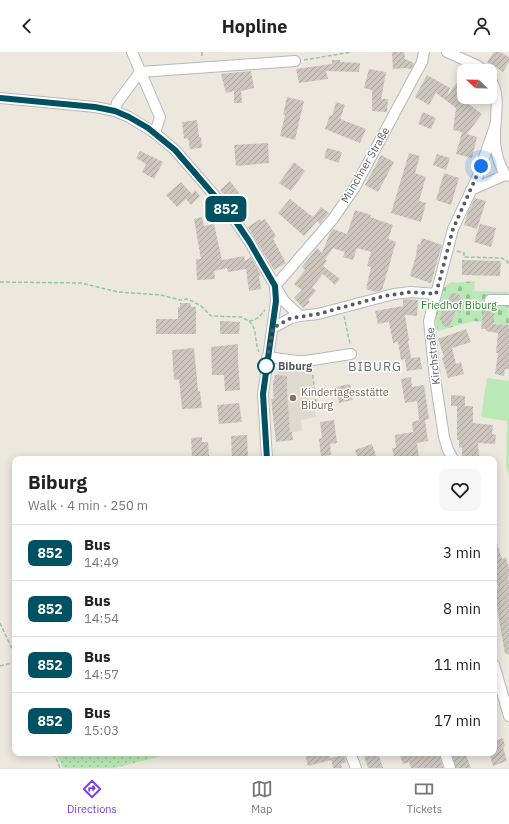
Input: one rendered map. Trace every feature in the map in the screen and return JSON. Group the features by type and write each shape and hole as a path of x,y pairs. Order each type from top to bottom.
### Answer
{"street":[{"path":"132,52 160,117 155,133"},
{"name":"Münchner Straße","path":"275,286 333,219 355,187 422,62 424,52"},
{"path":"447,52 474,64"},
{"path":"115,111 117,103 140,72 295,61"},
{"path":"0,98 75,104 115,111 129,117 155,133 175,150 232,216 249,241 284,301 300,316"},
{"path":"471,190 507,175 499,160 495,148 497,104"},
{"name":"Kirchstraße","path":"451,456 444,438 430,333 430,321 453,229 476,178 495,126"},
{"path":"267,456 262,403 267,357 273,328 276,301 275,286"},
{"path":"273,328 291,318 318,314 394,294 411,292 436,294"},
{"path":"490,300 509,300"},
{"path":"267,357 297,361 351,354"},
{"path":"497,678 502,701 509,716"},
{"path":"351,756 356,768"},
{"path":"446,756 450,768"}],"path":[{"path":"295,61 352,52"},
{"path":"464,253 464,257 501,258 506,260 509,264"},
{"path":"0,282 81,283 118,292 161,295 180,300 192,301 211,316 241,317 249,321 253,324 255,330 256,346 259,352 267,357"},
{"path":"249,321 259,317 269,305 276,301"},
{"path":"343,307 351,354"},
{"path":"311,360 316,411"},
{"path":"0,623 12,649"},
{"path":"0,666 12,663"},
{"path":"55,756 60,768"}],"shaded area":[{"name":"Kindertagesstätte Biburg","path":"279,364 311,368 316,417 301,420 302,431 275,434 272,402 273,380 276,380"}],"green space":[{"name":"Friedhof Biburg","path":"475,281 474,291 508,292 509,325 474,321 438,331 436,325 437,307 443,290 449,283"},
{"path":"487,378 509,381 509,478 506,465 507,421 481,417"},
{"path":"57,756 161,756 115,768 63,768"}],"building":[{"path":"392,52 404,52 405,59 414,63 411,69 393,69"},
{"path":"494,52 500,52 509,57 509,62 503,72 497,68 497,64 490,64 487,62"},
{"path":"332,60 360,63 359,72 326,71 328,79 299,83 296,69 332,64"},
{"path":"369,69 386,72 381,99 388,99 387,112 372,111 372,90 364,88"},
{"path":"251,71 254,88 241,91 242,103 234,103 234,91 226,93 221,74"},
{"path":"427,75 450,88 447,96 457,82 457,104 468,104 482,114 467,134 477,137 472,158 456,154 462,132 453,130 456,108 436,93 429,105 415,97"},
{"path":"287,97 304,101 295,140 280,136 285,115 283,115"},
{"path":"336,102 345,105 340,119 366,129 360,143 325,129 330,115 332,116"},
{"path":"423,112 436,118 431,129 418,124"},
{"path":"197,120 202,148 190,149 188,138 184,139 182,122"},
{"path":"268,143 269,163 236,166 234,145"},
{"path":"327,148 342,152 339,163 324,158"},
{"path":"140,151 163,162 154,179 142,172 146,164 136,158"},
{"path":"409,153 420,156 415,173 426,177 419,201 426,203 421,222 391,213"},
{"path":"437,154 450,158 446,170 433,165"},
{"path":"381,155 394,162 378,192 365,185"},
{"path":"294,162 305,171 291,191 279,183"},
{"path":"444,173 459,178 451,205 436,200"},
{"path":"230,181 242,197 233,205 220,190"},
{"path":"181,182 192,194 195,190 200,196 191,205 186,199 177,207 166,195"},
{"path":"475,198 486,201 477,229 464,225 468,212"},
{"path":"290,199 313,217 321,207 329,213 320,224 317,221 304,236 278,213"},
{"path":"355,210 371,215 370,217 393,225 388,239 396,242 382,290 376,292 366,289 371,267 367,266 371,252 357,248 353,260 343,257 345,252 333,248 325,259 327,261 323,266 340,279 335,285 323,274 312,287 316,291 308,300 310,302 303,308 294,298 302,290 294,284 305,270 302,267 317,248 322,253 333,229 347,234"},
{"path":"202,217 204,226 214,224 222,260 244,256 245,261 251,257 261,275 259,276 261,289 249,291 246,269 228,272 227,268 214,271 215,279 197,280 196,259 201,259 194,219"},
{"path":"260,219 261,221 265,219 276,236 273,239 286,263 274,270 248,227"},
{"path":"480,224 496,228 491,247 474,242"},
{"path":"422,238 442,245 431,283 410,276 418,244 420,245"},
{"path":"462,260 501,261 500,276 462,275"},
{"path":"455,293 459,295 464,303 460,313 456,311 449,328 442,325 443,321 439,320 446,301 448,301 451,294"},
{"path":"403,299 418,300 417,316 405,315 411,358 420,357 422,369 407,371 405,360 407,359 401,360 398,342 393,343 389,322 378,324 375,311 403,306"},
{"path":"180,303 190,303 191,307 196,307 196,334 156,334 156,319 178,319 178,307 180,307"},
{"path":"484,306 495,307 493,324 509,325 509,369 505,369 504,376 495,374 498,353 496,353 498,333 481,329"},
{"path":"220,321 240,322 239,334 220,334"},
{"path":"466,329 471,342 452,348 456,364 461,362 464,374 448,378 442,358 444,357 438,339"},
{"path":"238,344 240,390 225,391 224,375 212,375 211,347"},
{"path":"194,348 198,391 200,391 202,408 182,409 179,379 174,380 172,350"},
{"path":"275,375 287,376 290,432 292,432 293,440 276,442 271,399 274,399 273,384"},
{"path":"411,377 412,387 424,385 429,419 425,420 428,441 417,443 419,456 394,456 392,448 396,448 395,435 413,432 412,422 419,420 417,401 405,403 401,379"},
{"path":"350,384 353,400 339,403 336,387"},
{"path":"451,395 465,396 465,406 473,406 473,423 493,425 492,434 496,435 495,444 478,443 479,456 462,456 462,447 459,448 459,440 457,440 457,406 451,406"},
{"path":"239,403 242,422 219,424 217,405"},
{"path":"334,420 337,443 330,444 331,455 321,456 319,439 322,438 320,422"},
{"path":"247,435 248,456 232,456 231,436"},
{"path":"202,437 202,442 208,442 209,456 192,456 191,438"},
{"path":"372,444 376,456 357,456 355,450"},
{"path":"497,543 502,559 506,557 509,569 509,654 505,654 497,607"},
{"path":"503,738 505,746 503,747 507,761 493,766 490,756 497,756 497,740"},
{"path":"306,756 330,756 331,760 308,766"},
{"path":"344,756 346,762 341,764 342,768 333,768 331,758"},
{"path":"364,756 379,756 383,768 368,768"},
{"path":"400,756 440,756 443,768 411,768 409,762 403,764"},
{"path":"453,756 466,756 471,768 456,768"}],"bus line":[{"name":"852","path":"0,98 75,104 115,111 129,117 155,133 175,150 232,216 249,241 275,286 276,301 273,328 264,374 262,403 267,456"}],"place":[{"name":"Biburg","path":"266,366"},
{"name":"Kindertagesstätte Biburg","path":"293,398"}],"district":[{"name":"BIBURG","path":"375,366"}],"route":[{"path":"266,366 273,328 291,318 318,314 366,300 394,294 424,292 436,294 453,229 481,166"}]}
